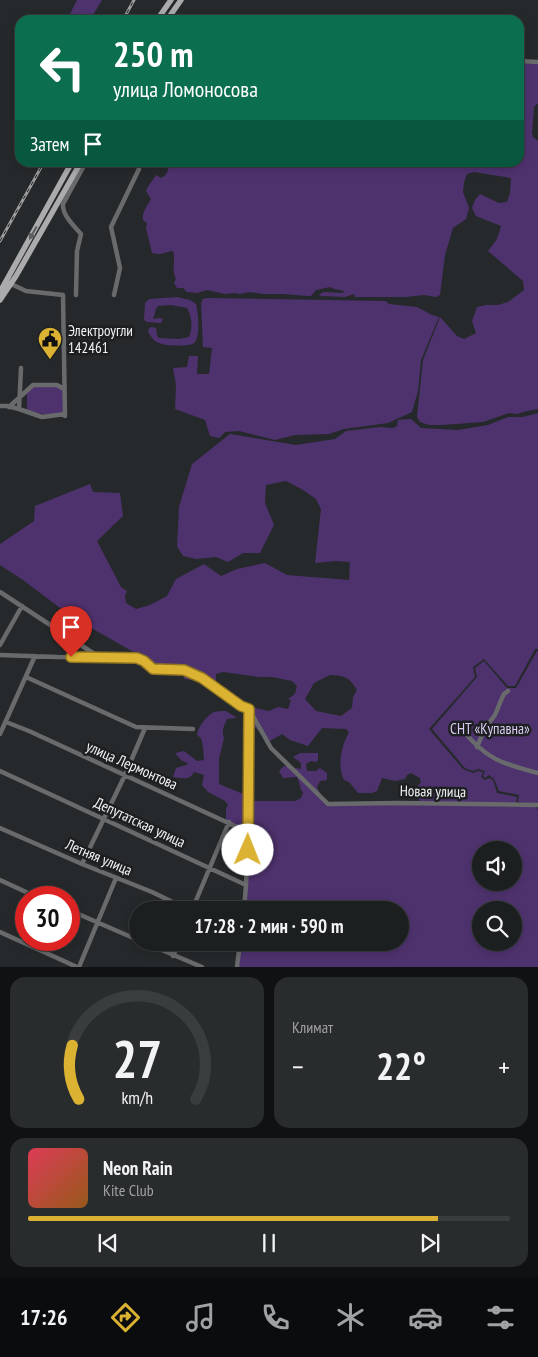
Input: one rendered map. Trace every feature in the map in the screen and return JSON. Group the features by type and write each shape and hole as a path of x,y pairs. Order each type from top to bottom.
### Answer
{"main road":[{"path":"160,15 171,0"},
{"path":"170,15 181,0"},
{"path":"0,300 69,167"},
{"path":"0,292 78,167"}],"street":[{"path":"524,61 538,62"},
{"path":"76,295 77,251 80,234 62,208 83,167"},
{"path":"114,295 120,268 111,227 139,167"},
{"path":"0,406 19,409 42,417 65,415 63,295 26,291 8,282"},
{"path":"19,409 21,368"},
{"path":"9,407 32,385 57,385 64,389"},
{"path":"0,592 99,657"},
{"path":"0,645 22,606"},
{"path":"0,655 137,658 153,669 184,670 202,678 234,701 249,709 248,832 245,901"},
{"path":"0,734 36,656"},
{"path":"26,677 129,724 145,728 193,729"},
{"path":"477,747 485,728 495,715 502,698 508,691"},
{"name":"Новая улица","path":"249,709 271,748 328,804 538,804"},
{"name":"улица Лермонтова","path":"6,722 248,832"},
{"path":"82,864 125,776 145,728"},
{"path":"462,729 477,747 491,757 507,765 538,773"},
{"name":"Депутатская улица","path":"0,770 246,885"},
{"path":"194,901 229,822"},
{"name":"Летняя улица","path":"0,828 171,901"},
{"path":"0,932 78,967 116,878"},
{"path":"0,880 15,887"},
{"path":"80,915 129,936"},
{"path":"162,951 202,967"},
{"path":"173,956 175,951"},
{"path":"237,967 239,951"}],"green space":[{"path":"77,0 102,0 93,15 70,15"},
{"path":"524,63 538,64 538,103 534,107 532,133 533,137 538,141 538,409 517,414 509,413 483,422 442,425 429,425 420,422 417,417 423,360 440,317 457,336 464,339 476,333 472,321 477,307 508,302 524,290 523,281 488,251 497,239 501,226 476,216 472,208 480,194 499,203 507,202 511,178 474,172 467,174 463,192 469,208 466,219 453,228 445,255 440,295 436,297 424,295 355,297 354,294 345,297 319,295 323,292 343,293 344,291 330,287 316,290 311,296 250,292 225,294 207,290 197,293 177,288 174,283 176,279 173,251 161,254 152,253 146,228 147,223 143,220 144,212 151,199 146,191 148,187 156,175 161,178 165,176 168,167 524,167"},
{"path":"177,297 190,300 196,304 198,335 194,343 187,345 159,343 148,332 149,328 156,328 159,338 179,339 189,337 190,315 187,308 171,305 158,306 153,319 163,319 161,323 147,322 144,320 145,303 149,299"},
{"path":"203,299 386,301 389,304 417,307 439,317 421,360 418,391 412,412 388,423 344,429 329,434 295,435 275,440 239,431 225,432 219,438 210,436 205,420 175,409 176,385 173,368 187,367 189,356 198,356 197,374 209,374 212,348 203,347 201,303"},
{"path":"52,385 63,389 63,412 48,415 27,411 27,389 34,386"},
{"path":"538,413 538,649 535,649 515,686 508,686 484,659 473,667 475,677 429,729 463,769 473,773 483,772 481,777 485,780 489,778 493,780 497,793 517,797 516,803 420,803 416,788 421,782 420,778 411,773 405,779 395,781 382,778 377,791 358,793 349,782 344,780 342,774 340,762 342,750 349,732 346,729 322,728 308,746 290,740 282,734 270,741 265,739 260,731 252,726 251,711 255,708 269,711 278,707 288,709 291,700 288,699 295,694 297,686 292,681 223,672 216,674 216,682 184,679 183,672 164,671 72,617 0,565 0,544 34,521 35,506 90,484 93,492 120,493 123,516 97,541 121,587 127,591 125,596 126,603 136,609 150,605 167,596 176,579 204,564 221,576 237,569 265,563 287,575 349,580 350,562 315,563 321,509 316,499 286,481 266,485 265,503 274,525 260,553 243,553 228,562 216,557 196,559 183,556 177,546 179,507 192,464 230,434 296,445 335,439 346,431 380,427 393,428 397,426 398,420 411,419 421,428 458,430 488,425 508,417 523,417","holes":["330,675 343,676 349,679 357,690 353,697 352,708 341,716 316,711 305,699 314,683"]},
{"name":"СНТ «Купавна»","path":"537,651 538,806 518,802 519,795 499,791 494,779 489,775 485,778 483,776 485,771 478,769 473,771 465,768 432,729 477,677 475,668 484,661 507,688 516,688"},
{"path":"226,711 237,718 227,719 223,728 224,738 219,759 219,784 248,796 250,801 295,801 301,798 303,792 297,777 283,778 279,771 284,766 301,769 301,763 293,757 300,753 318,753 318,760 316,762 311,761 306,764 307,771 316,771 320,768 327,773 327,780 320,781 317,787 325,804 329,806 365,804 536,807 538,810 538,967 236,967 239,951 409,951 409,901 243,901 247,834 226,822 226,809 228,805 225,801 208,792 202,785 204,775 194,772 188,778 173,777 176,768 189,764 181,760 175,753 184,751 197,761 204,760 201,738 197,735 205,719 215,712"}],"railway":[{"path":"126,15 134,0"},
{"path":"0,241 41,167"}],"place":[{"name":"Электроугли 142461","path":"50,360"}],"route":[{"path":"71,657 137,658 153,669 184,670 202,678 241,706 249,709 248,850"}]}
